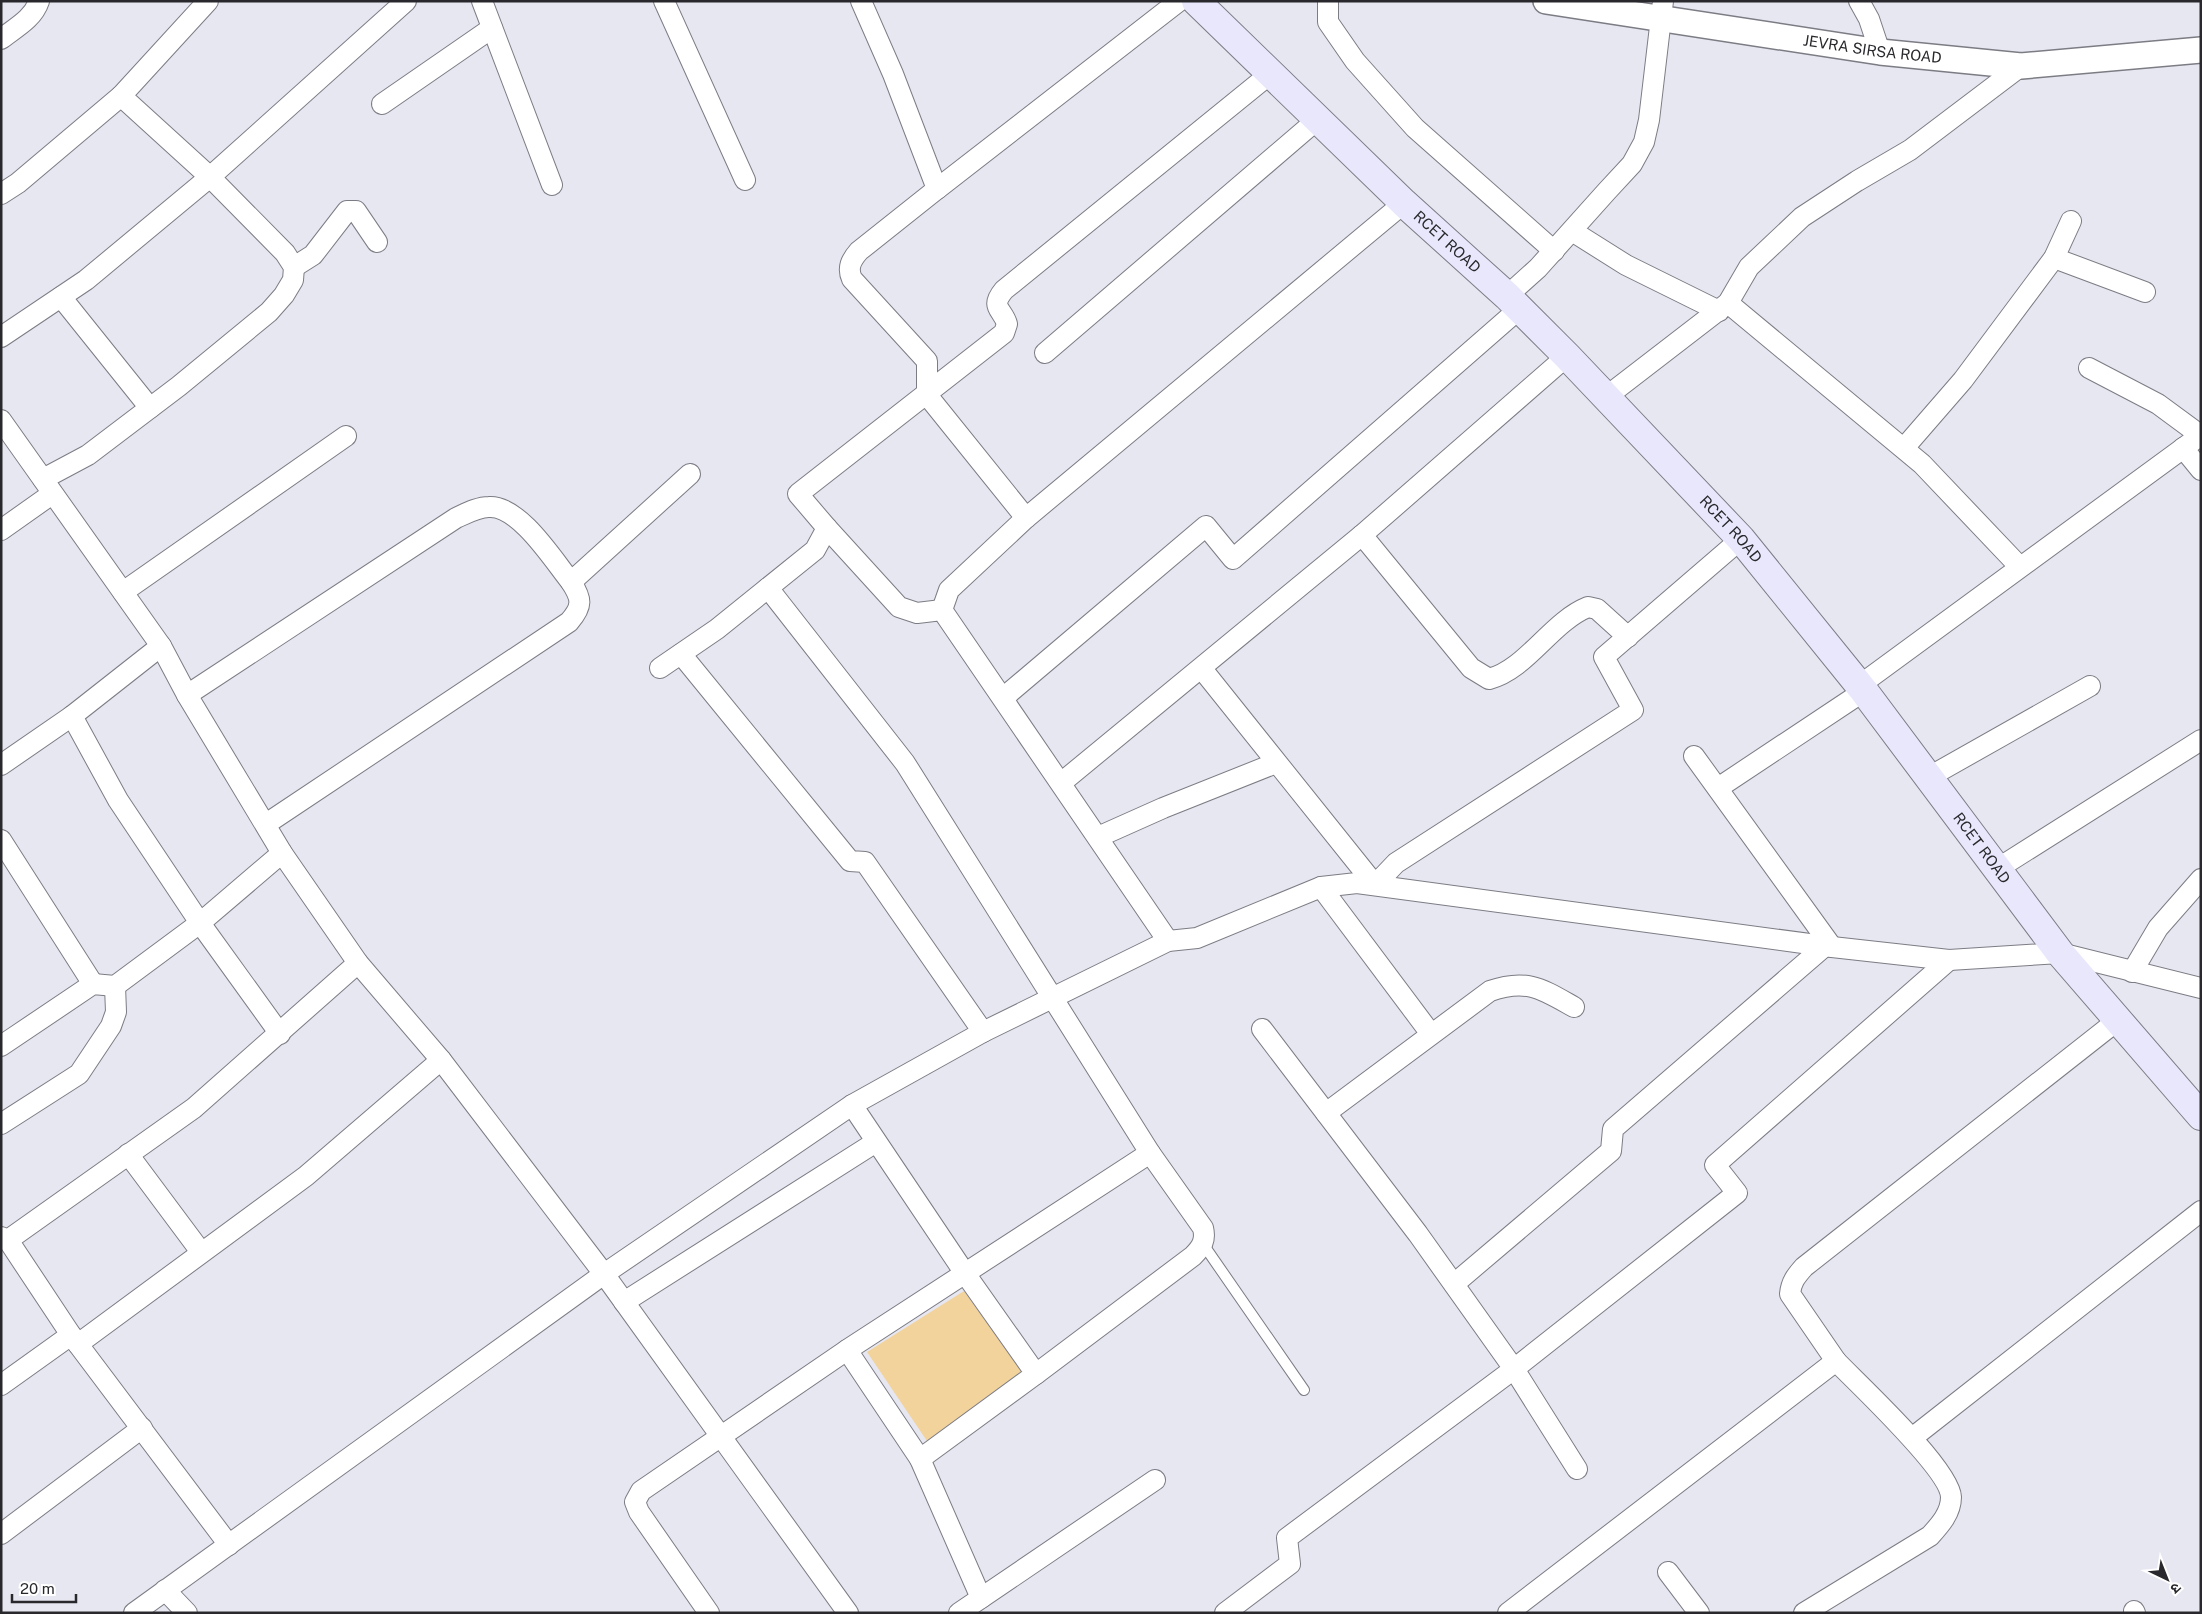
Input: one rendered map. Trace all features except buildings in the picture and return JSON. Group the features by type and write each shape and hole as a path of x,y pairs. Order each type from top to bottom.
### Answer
{"main road":[{"name":"RCET ROAD","path":"1196,1 1404,203 1513,303 1567,356 1742,539 1862,688 2060,953 2201,1116"}],"street":[{"path":"1,39 33,13 39,1"},
{"path":"1,194 18,183 121,96 208,1"},
{"path":"1,337 86,280 210,176 406,1"},
{"path":"482,1 552,185"},
{"path":"664,1 745,180"},
{"path":"1026,518 928,395 927,361 852,279 850,266 859,251 1179,1"},
{"path":"1328,1 1328,22 1355,61 1415,128 1554,251"},
{"name":"JEVRA SIRSA ROAD","path":"1546,1 1662,10 1880,52 2021,66 2201,50"},
{"path":"1859,1 1870,19 1880,52"},
{"path":"868,3 937,189"},
{"path":"1003,698 1206,526 1233,559 1513,303 1554,251 1632,164 1644,142 1662,10"},
{"path":"382,104 492,28"},
{"path":"1606,397 1723,307 1749,267 1802,217 1857,181 1910,150 2021,66"},
{"path":"942,610 916,614 898,607 798,494 928,395 1004,333 1007,324 997,308 997,302 1004,290 1270,74"},
{"path":"1,530 48,487 269,312 292,280 294,267 285,253 210,176 121,96"},
{"path":"1045,353 1318,119"},
{"path":"942,610 949,590 1026,518 1404,203"},
{"path":"294,267 312,255 347,211 356,211 377,242"},
{"path":"1904,448 1963,380 2054,258 2071,221"},
{"path":"1572,231 1626,265 1723,307 1904,448 1922,464 2019,566"},
{"path":"2054,258 2145,292"},
{"path":"61,297 150,408"},
{"path":"1061,783 1202,669 1362,535 1567,356"},
{"path":"1718,788 1862,688 2019,566 2200,435 2158,404 2089,368"},
{"path":"1,420 161,646 187,695 282,853 358,962 442,1060 604,1274 848,1613"},
{"path":"123,592 346,436"},
{"path":"2183,448 2201,470"},
{"path":"571,582 690,474"},
{"path":"187,695 456,518 473,510 491,506 506,511 517,519 571,582 579,595 581,603 570,622 266,824"},
{"path":"660,668 768,588 815,550 827,528"},
{"path":"1362,535 1471,668 1489,679 1509,670 1570,617 1588,606 1597,609 1628,637"},
{"path":"1374,885 1396,863 1633,710 1604,657 1742,539"},
{"path":"768,588 905,763 1052,1000 1150,1153 1203,1228 1205,1236 1203,1244 1193,1256 920,1459"},
{"path":"942,610 1168,941"},
{"path":"1,765 72,716 161,646"},
{"path":"681,654 850,861 865,862 983,1032"},
{"path":"1202,669 1374,885"},
{"path":"1929,777 2090,686"},
{"path":"72,716 118,800 200,923 280,1034"},
{"path":"1997,869 2201,740"},
{"path":"1694,756 1828,946"},
{"path":"1098,838 1163,808 1276,763"},
{"path":"1,840 93,984"},
{"path":"1,1046 93,984 115,986 200,923 282,853"},
{"path":"2132,972 2158,928 2201,879"},
{"path":"134,1613 604,1274 852,1105 983,1032 1052,1000 1168,941 1197,938 1321,887 1357,883 1828,946 1949,960 2060,953 2201,988"},
{"path":"1321,887 1431,1034"},
{"path":"1454,1284 1611,1151 1613,1129 1828,946"},
{"path":"1225,1613 1290,1564 1286,1538 1514,1369 1736,1192 1715,1165 1949,960"},
{"path":"229,1545 75,1339 5,1238 194,1108 280,1034 358,962"},
{"path":"1326,1113 1490,991 1508,985 1526,984 1543,990 1574,1007"},
{"path":"1,1124 79,1074 111,1026 116,1012 115,986"},
{"path":"1804,1613 1930,1536 1941,1524 1948,1511 1951,1496 1947,1484 1912,1438 1836,1361 1790,1294 1791,1284 1804,1267 2118,1020"},
{"path":"1262,1029 1454,1284 1514,1369 1577,1469"},
{"path":"1,1385 75,1339 201,1252 306,1176 442,1060"},
{"path":"852,1105 964,1272 1036,1374"},
{"path":"624,1302 876,1142"},
{"path":"709,1613 639,1512 635,1502 641,1491 846,1350 1150,1153"},
{"path":"128,1154 201,1252"},
{"path":"1912,1438 2201,1211"},
{"path":"846,1350 920,1459 981,1598"},
{"path":"1508,1613 1836,1361"},
{"path":"1,1534 142,1428"},
{"path":"960,1613 1155,1480"},
{"path":"1668,1572 1699,1613"},
{"path":"165,1590 187,1613"}],"lane":[{"path":"1203,1244 1304,1390"}],"shaded area":[{"path":"964,1291 1022,1371 927,1441 867,1352"}]}
